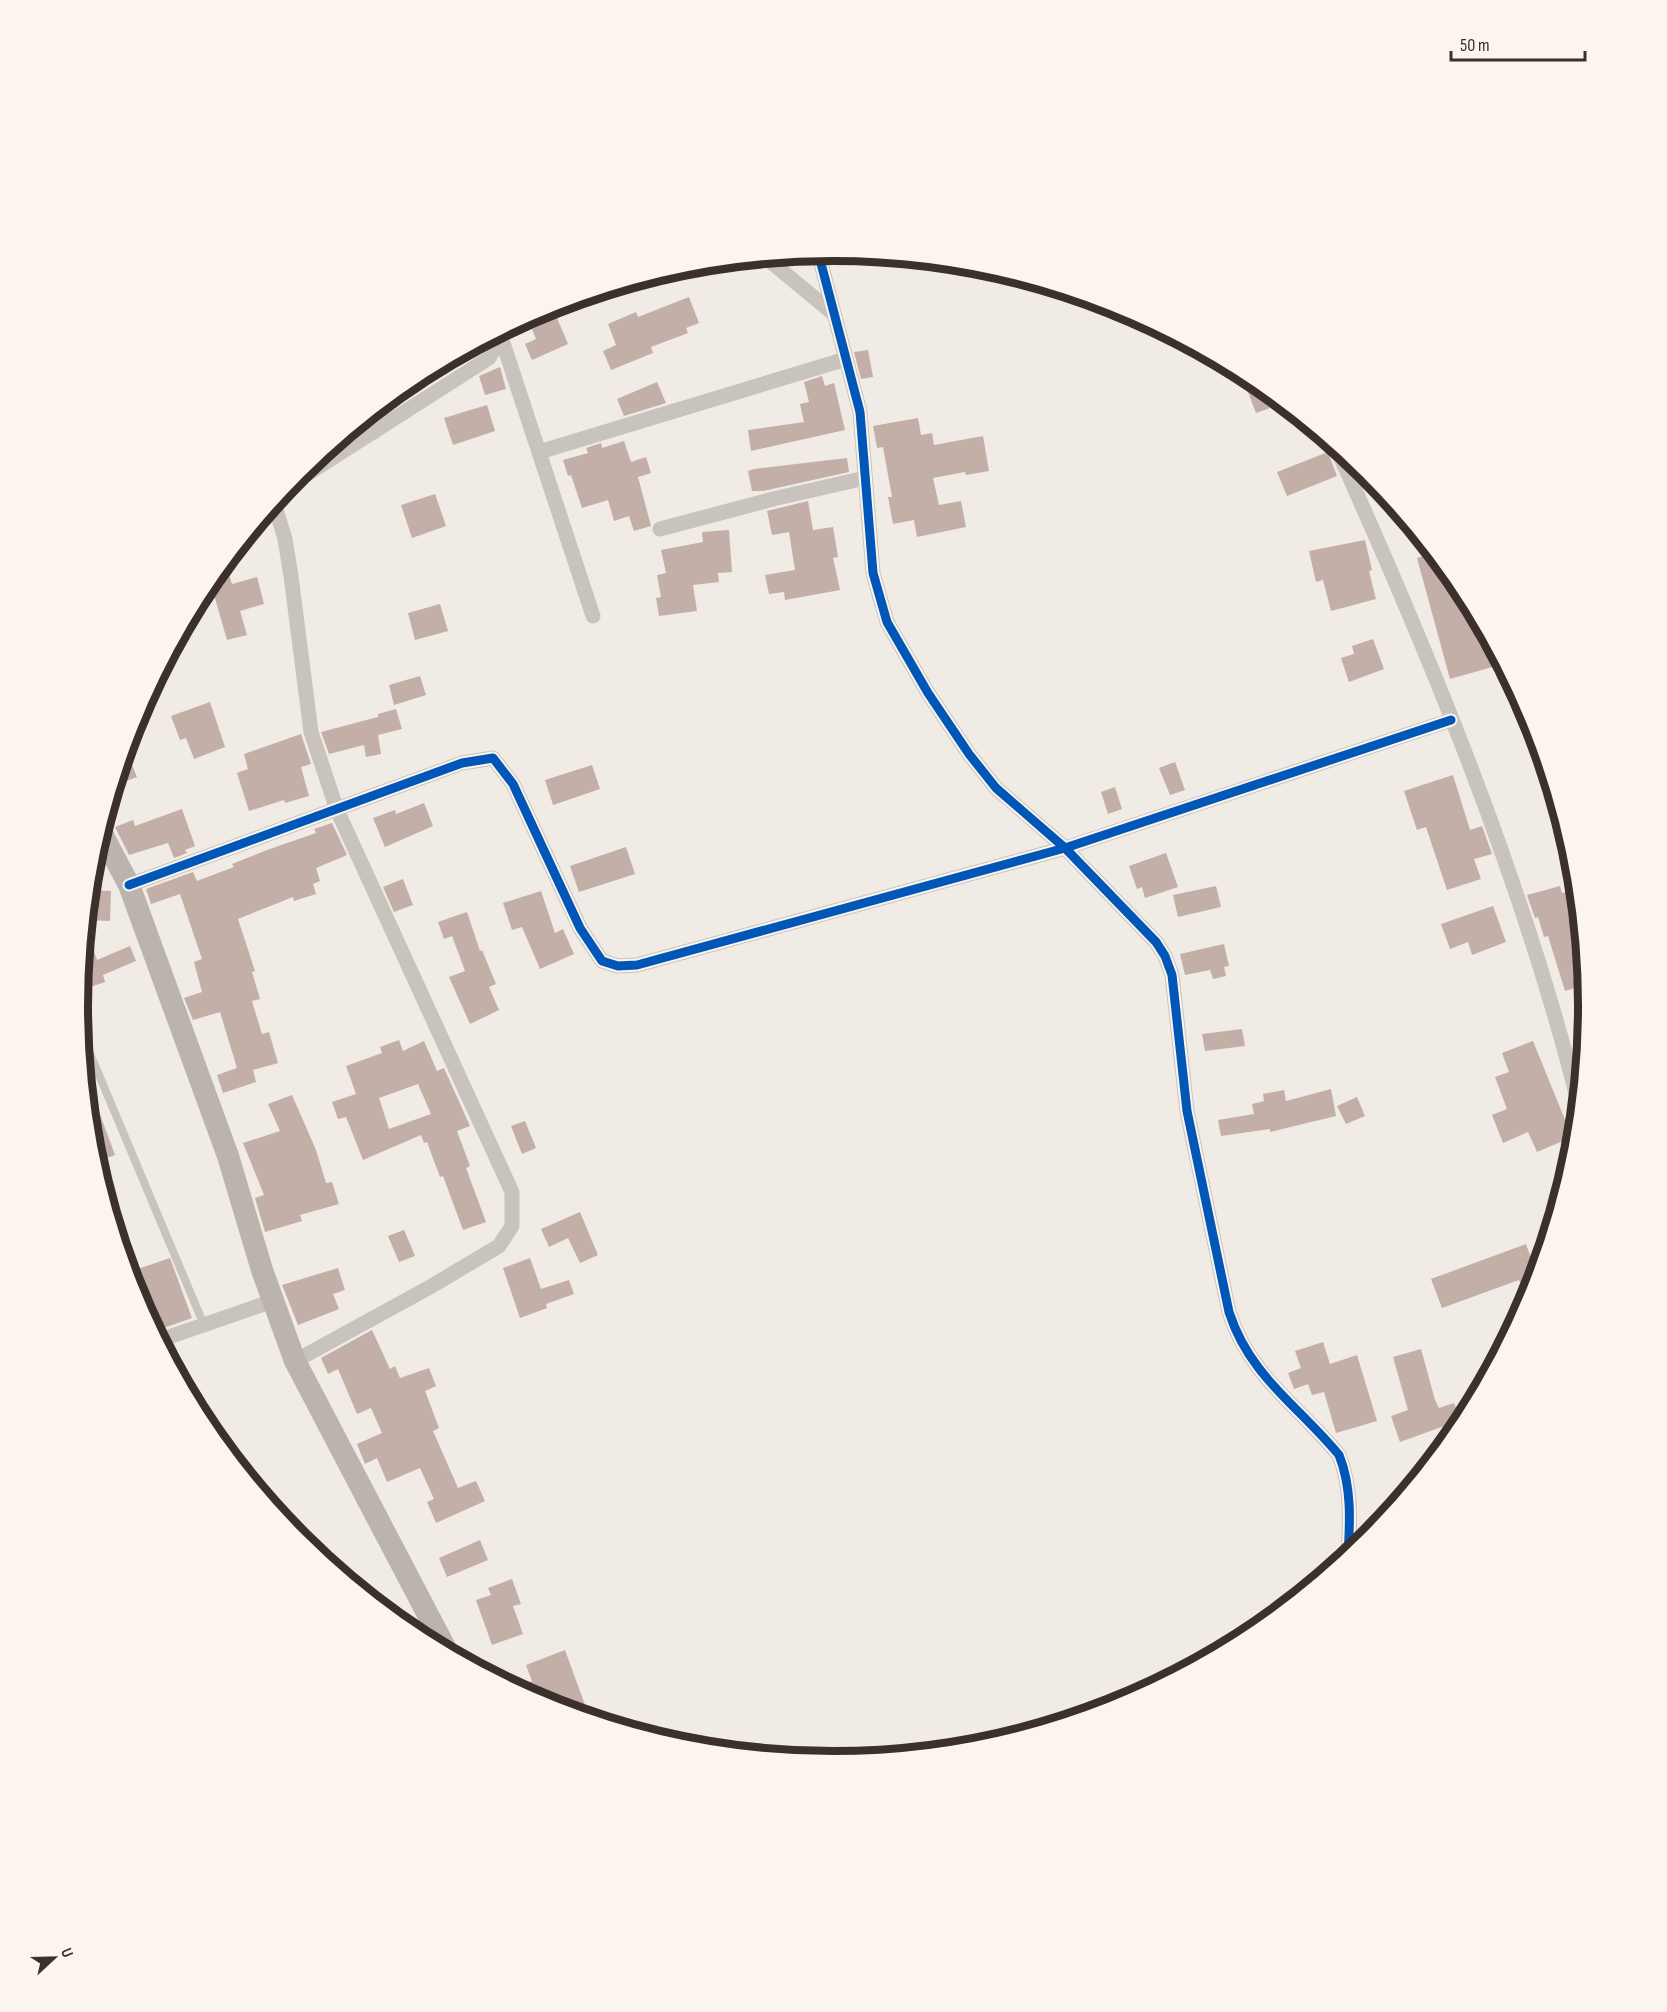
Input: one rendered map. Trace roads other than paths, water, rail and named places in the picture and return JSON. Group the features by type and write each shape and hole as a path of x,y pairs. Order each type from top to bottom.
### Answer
{"street":[{"path":"820,262 860,412 873,573 887,622 928,693 969,754 996,788 1065,848 1156,942 1166,956 1172,975 1187,1111 1229,1312 1235,1330 1255,1366 1339,1455 1346,1471 1351,1515 1349,1543"},
{"path":"773,264 834,314"},
{"path":"503,339 593,616"},
{"path":"322,465 489,358 496,342"},
{"path":"539,452 846,359"},
{"path":"371,422 374,432"},
{"path":"1343,463 1451,720 1504,860 1537,957 1574,1086"},
{"path":"660,529 773,499 865,478"},
{"path":"277,511 285,539 291,576 311,732 338,810 512,1192 514,1209 512,1226 498,1246 430,1287 295,1361"},
{"path":"129,885 462,764 493,758 513,784 580,928 602,961 618,966 637,965 1065,848 1451,720"},
{"path":"107,843 129,885 228,1156 273,1301 295,1361 440,1638"},
{"path":"166,1338 273,1301"}],"lane":[{"path":"90,1053 204,1325"}]}
